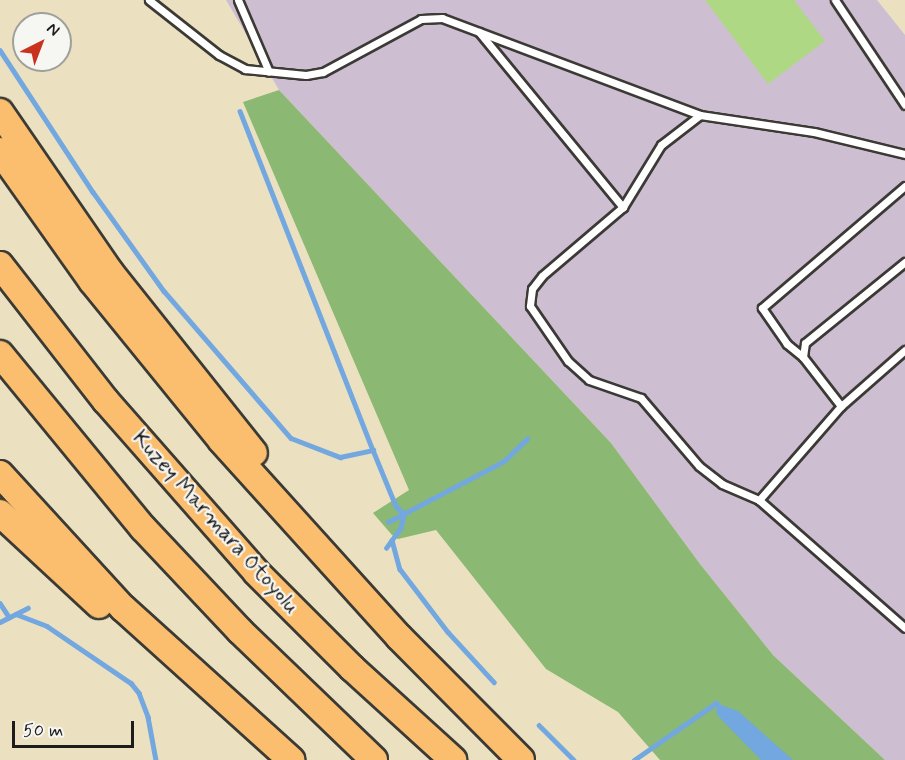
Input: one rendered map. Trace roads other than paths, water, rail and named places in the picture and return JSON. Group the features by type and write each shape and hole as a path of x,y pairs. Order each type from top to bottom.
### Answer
{"highway":[{"path":"0,112 110,272 284,491 343,578"},
{"path":"0,151 140,342 343,578 521,760"},
{"name":"Kuzey Marmara Otoyolu","path":"0,264 54,337 184,493 344,660 453,760"},
{"path":"0,354 143,528 248,639 374,760"},
{"path":"0,474 123,608 291,760"},
{"path":"0,513 148,651 273,760"}],"lane":[{"path":"149,0 219,55 245,69 306,75 323,72 421,19 442,18 700,115 814,132 905,154"},
{"path":"238,0 268,72"},
{"path":"835,0 905,105"},
{"path":"477,30 623,207"},
{"path":"700,115 661,145 623,207 542,276 532,289 530,306 568,361 589,380 641,398 699,466 722,484 759,500 905,628"},
{"path":"841,406 803,357 787,344 762,308 905,186"},
{"path":"803,357 805,343 814,333 905,262"},
{"path":"759,500 841,406 905,350"}],"water":[{"path":"716,703 738,711 793,760 761,760 717,715"}],"waterway":[{"path":"0,50 93,192 164,291 291,438 340,457 373,450"},
{"path":"240,111 373,450 396,506 403,513"},
{"path":"388,522 504,461 527,439"},
{"path":"386,548 400,529 404,514"},
{"path":"392,540 400,569 448,632 494,682"},
{"path":"0,603 9,617"},
{"path":"0,622 28,608"},
{"path":"16,614 47,626 131,683 139,693 148,717 156,760"},
{"path":"634,760 716,703"},
{"path":"539,725 574,760"}]}
